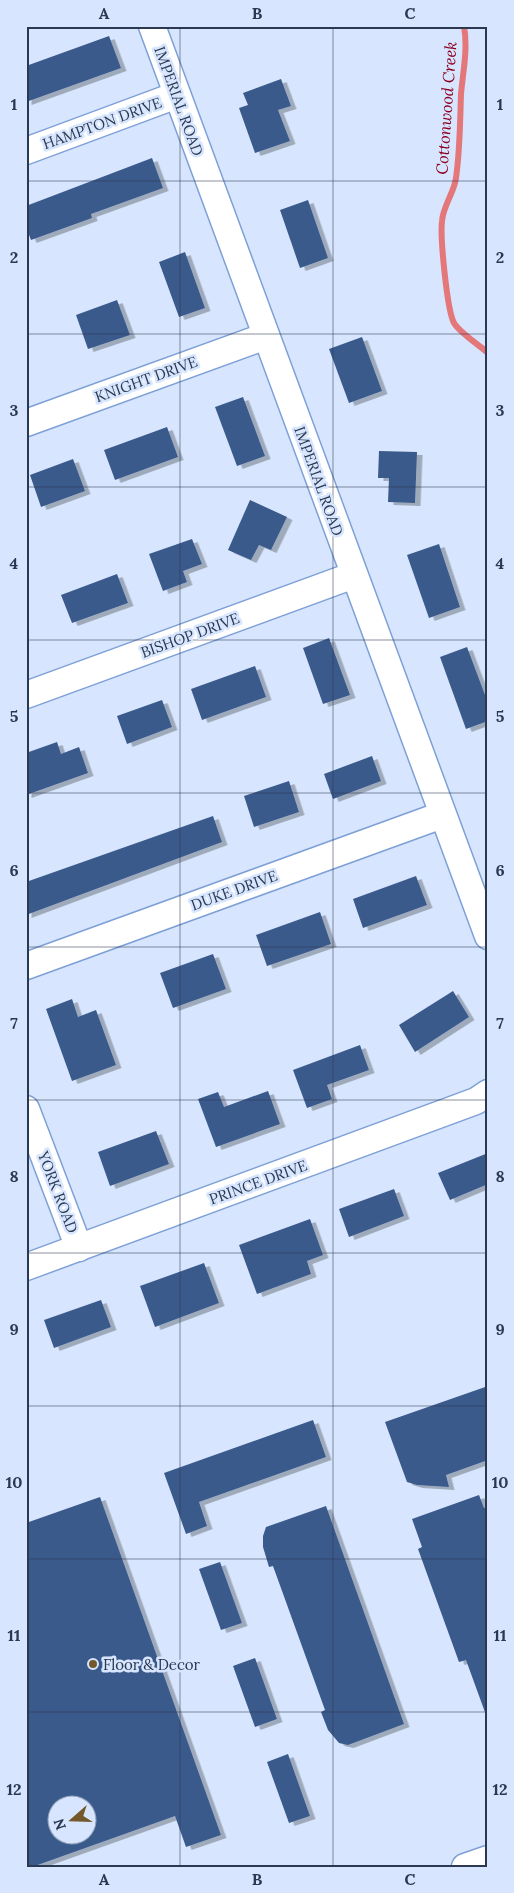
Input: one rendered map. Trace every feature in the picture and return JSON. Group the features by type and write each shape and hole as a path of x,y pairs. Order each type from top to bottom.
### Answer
{"street":[{"name":"IMPERIAL ROAD","path":"152,26 488,936"},
{"name":"HAMPTON DRIVE","path":"26,151 177,95"},
{"name":"KNIGHT DRIVE","path":"26,423 266,336"},
{"name":"BISHOP DRIVE","path":"26,695 354,575"},
{"name":"DUKE DRIVE","path":"26,966 442,814"},
{"name":"PRINCE DRIVE","path":"26,1267 476,1101 488,1093"},
{"name":"YORK ROAD","path":"26,1109 79,1248"},
{"path":"465,1867 488,1858"}],"building":[{"path":"109,36 121,68 26,102 26,66"},
{"path":"281,79 291,106 278,110 290,141 255,153 239,108 248,105 243,93"},
{"path":"152,158 163,188 91,214 92,218 31,240 26,227 26,206"},
{"path":"308,200 328,258 300,268 280,210"},
{"path":"185,252 205,308 179,317 159,262"},
{"path":"117,300 130,335 88,349 76,315"},
{"path":"362,337 382,391 349,403 329,349"},
{"path":"243,397 265,456 237,466 215,407"},
{"path":"167,427 178,457 115,480 104,450"},
{"path":"379,451 417,452 415,503 388,502 389,478 378,478"},
{"path":"73,459 85,491 41,507 30,475"},
{"path":"250,500 287,517 271,550 259,545 251,560 228,550"},
{"path":"192,539 202,564 183,571 187,582 163,591 149,554"},
{"path":"439,544 460,607 429,618 407,555"},
{"path":"117,574 128,603 72,623 61,595"},
{"path":"329,638 350,695 323,704 303,648"},
{"path":"467,647 488,703 488,721 466,729 440,657"},
{"path":"255,666 266,697 202,720 191,689"},
{"path":"162,700 172,727 127,744 117,716"},
{"path":"57,742 61,754 79,747 88,773 26,795 26,753"},
{"path":"372,756 381,781 333,799 324,774"},
{"path":"289,781 299,812 254,827 244,796"},
{"path":"213,816 222,842 26,915 26,882"},
{"path":"416,876 427,905 363,928 353,899"},
{"path":"320,912 331,944 267,966 256,935"},
{"path":"213,954 226,989 173,1008 160,973"},
{"path":"453,991 469,1017 415,1052 399,1025"},
{"path":"72,999 78,1017 96,1010 116,1065 72,1081 46,1009"},
{"path":"360,1045 369,1070 327,1085 332,1099 307,1108 293,1070"},
{"path":"268,1091 280,1124 216,1147 198,1099 218,1092 224,1107"},
{"path":"156,1131 169,1164 110,1186 98,1152"},
{"path":"488,1153 488,1184 450,1200 438,1173"},
{"path":"394,1189 404,1216 349,1237 339,1209"},
{"path":"310,1219 323,1255 307,1261 311,1274 257,1294 239,1245"},
{"path":"204,1263 219,1303 155,1327 140,1286"},
{"path":"101,1300 111,1327 54,1348 44,1320"},
{"path":"488,1386 488,1460 446,1475 449,1487 417,1485 407,1482 385,1422"},
{"path":"313,1420 326,1457 199,1502 207,1526 186,1534 164,1473"},
{"path":"479,1495 484,1508 488,1506 488,1714 486,1715 466,1660 459,1662 418,1549 422,1547 412,1519"},
{"name":"Floor & Decor","path":"100,1497 221,1835 186,1847 175,1816 98,1843 98,1796 48,1796 48,1846 91,1846 32,1867 26,1867 26,1523"},
{"path":"326,1506 404,1724 348,1745 339,1743 328,1730 321,1712 325,1710 273,1566 269,1567 263,1547 263,1536 266,1527"},
{"path":"220,1562 242,1623 221,1630 199,1569"},
{"path":"255,1658 277,1719 255,1727 233,1666"},
{"path":"288,1754 310,1816 289,1823 267,1762"}],"waterway":[{"name":"Cottonwood Creek","path":"464,26 465,52 460,136 455,184 443,215 443,257 449,304 454,323 488,353"}],"place":[{"name":"Floor & Decor","path":"93,1664"}]}
